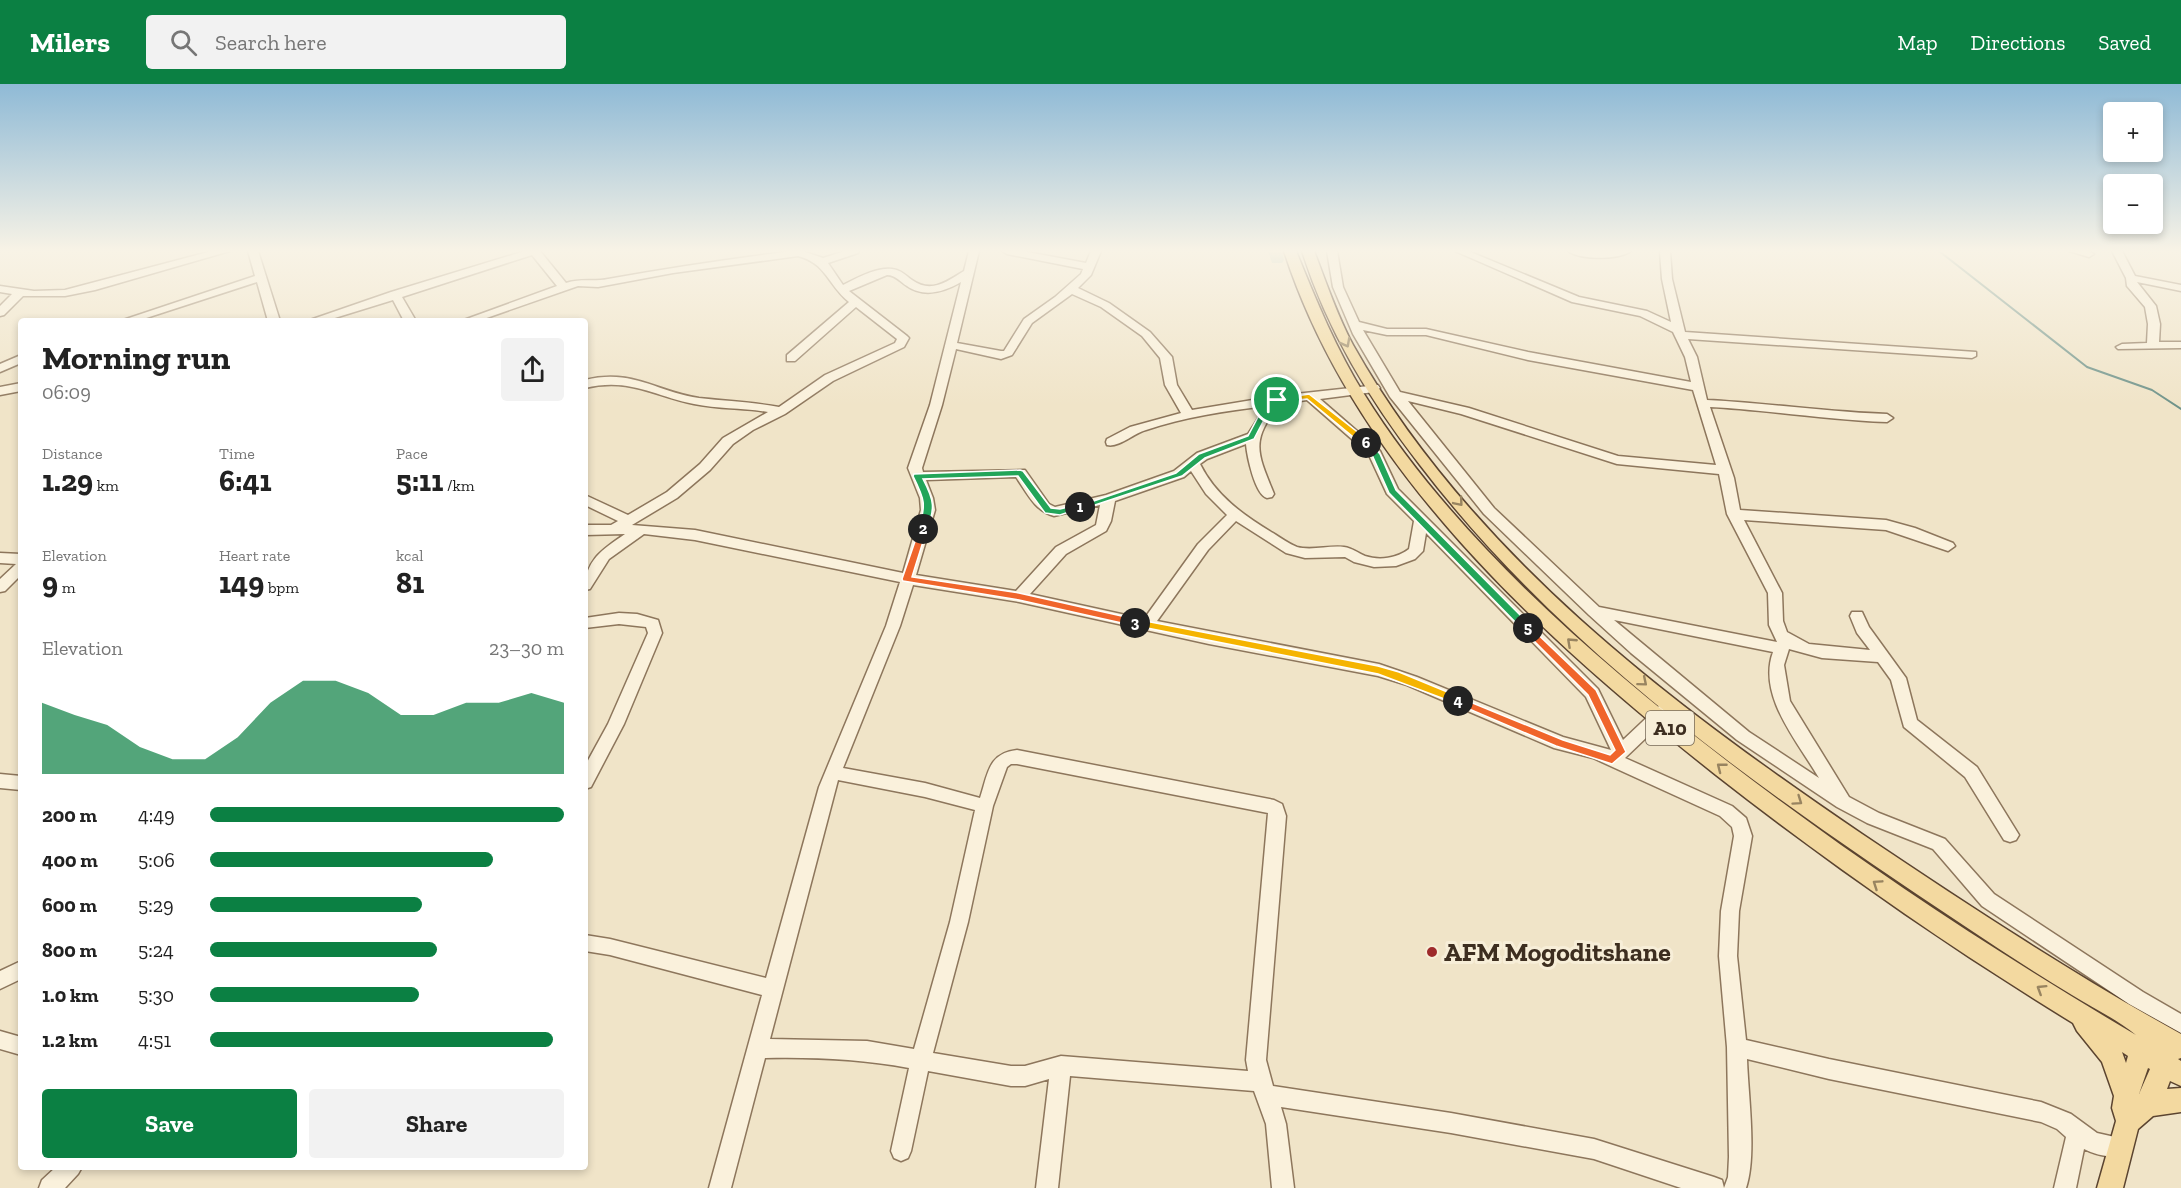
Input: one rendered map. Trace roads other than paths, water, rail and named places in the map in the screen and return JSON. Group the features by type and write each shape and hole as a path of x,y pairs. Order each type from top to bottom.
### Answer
{"main road":[{"name":"A10","path":"1314,303 1319,325 1354,391 1403,460 1486,559 1562,634 1663,711 1858,871 2064,1003 2176,1051"},
{"name":"A10","path":"1326,303 1346,343 1422,458 1505,553 1663,711 2022,952 2146,1040"},
{"path":"2064,1003 2105,1046 2133,1108"},
{"path":"2110,1188 2133,1108 2146,1040"},
{"path":"2133,1108 2176,1051"},
{"path":"2133,1108 2162,1101 2181,1100"}],"street":[{"path":"135,318 183,303"},
{"path":"269,303 273,318"},
{"path":"323,318 369,303"},
{"path":"400,303 408,318"},
{"path":"474,318 518,303"},
{"path":"791,358 855,303"},
{"path":"588,580 604,556 636,525 705,467 728,441 781,411 829,378 903,342 903,338 857,303"},
{"path":"720,1188 819,817 834,773 903,600 907,579 929,507 928,498 915,468 936,405 961,303"},
{"path":"951,345 1005,355 1028,321 1053,303"},
{"path":"1102,303 1146,334 1166,357 1171,385 1189,415"},
{"path":"1345,303 1394,394 1489,511 1636,649 1743,736 1843,802 1863,814 1939,844 1988,900 2136,998 2176,1051"},
{"path":"1589,303 1655,318 1680,333 1972,354"},
{"path":"1623,309 1659,305 1662,303"},
{"path":"1673,303 1680,333 1690,357 1724,470 1734,514 1744,538 1778,601 1776,626 1783,644 1776,665 1782,702 1843,802"},
{"path":"2147,303 2150,306 2154,324 2153,346"},
{"path":"1356,325 1387,332 1426,333 1528,356 1698,387"},
{"path":"2122,347 2181,345"},
{"path":"0,368 18,360"},
{"path":"588,383 632,381 696,400 742,404 781,411"},
{"path":"1112,442 1133,429 1189,415 1277,400 1374,388"},
{"path":"0,399 11,389"},
{"path":"1394,394 1465,411 1617,460 1724,470"},
{"path":"1309,396 1368,445 1375,454 1392,491 1592,693 1616,755"},
{"path":"1267,494 1253,453 1251,437 1261,419 1277,400"},
{"path":"1702,403 1758,406 1832,416 1887,418"},
{"path":"917,476 1020,473 1044,507 1054,512 1110,498 1179,474 1214,450 1251,437"},
{"path":"1193,463 1207,486 1234,515 1291,550 1312,555 1341,552 1378,563 1398,562 1408,559 1416,551 1421,521"},
{"path":"1019,597 1057,554 1070,543 1097,532 1103,526 1105,505 1110,498"},
{"path":"588,501 636,525 695,534 907,579 1019,597 1147,625 1396,674 1538,734 1616,755 1726,811 1740,823 1743,836 1730,911 1728,956 1737,1047 1740,1157 1739,1177 1735,1188"},
{"path":"1734,514 1771,519 1844,521 1886,525 1948,546"},
{"path":"1147,625 1203,547 1234,515"},
{"path":"588,530 636,525"},
{"path":"0,558 18,559"},
{"path":"0,587 18,570"},
{"path":"1594,611 1783,644 1808,651 1883,657"},
{"path":"1857,616 1862,629 1902,686 1910,723 1918,732 1971,772 2010,835"},
{"path":"588,623 621,618 644,619 653,624 655,633 616,724 588,776"},
{"path":"1616,755 1663,711"},
{"path":"901,1151 921,1059 959,922 985,806 1000,763 1007,758 1017,757 1268,805 1276,810 1256,1060 1276,1124 1283,1188"},
{"path":"834,773 925,790 985,806"},
{"path":"0,781 18,783"},
{"path":"588,943 610,947 773,989"},
{"path":"0,980 18,971"},
{"path":"0,1040 18,1045"},
{"path":"1737,1047 1829,1069 2041,1112 2064,1121 2077,1133 2094,1143 2121,1147"},
{"path":"758,1049 810,1048 867,1051 1011,1076 1025,1076 1061,1066 1264,1088 1594,1149 1714,1188"},
{"path":"1047,1188 1061,1066"},
{"path":"2065,1188 2077,1133"},
{"path":"50,1188 67,1170"}],"waterway":[{"path":"2005,303 2087,367 2152,390 2181,409"}],"place":[{"name":"AFM Mogoditshane","path":"1432,952"}]}
